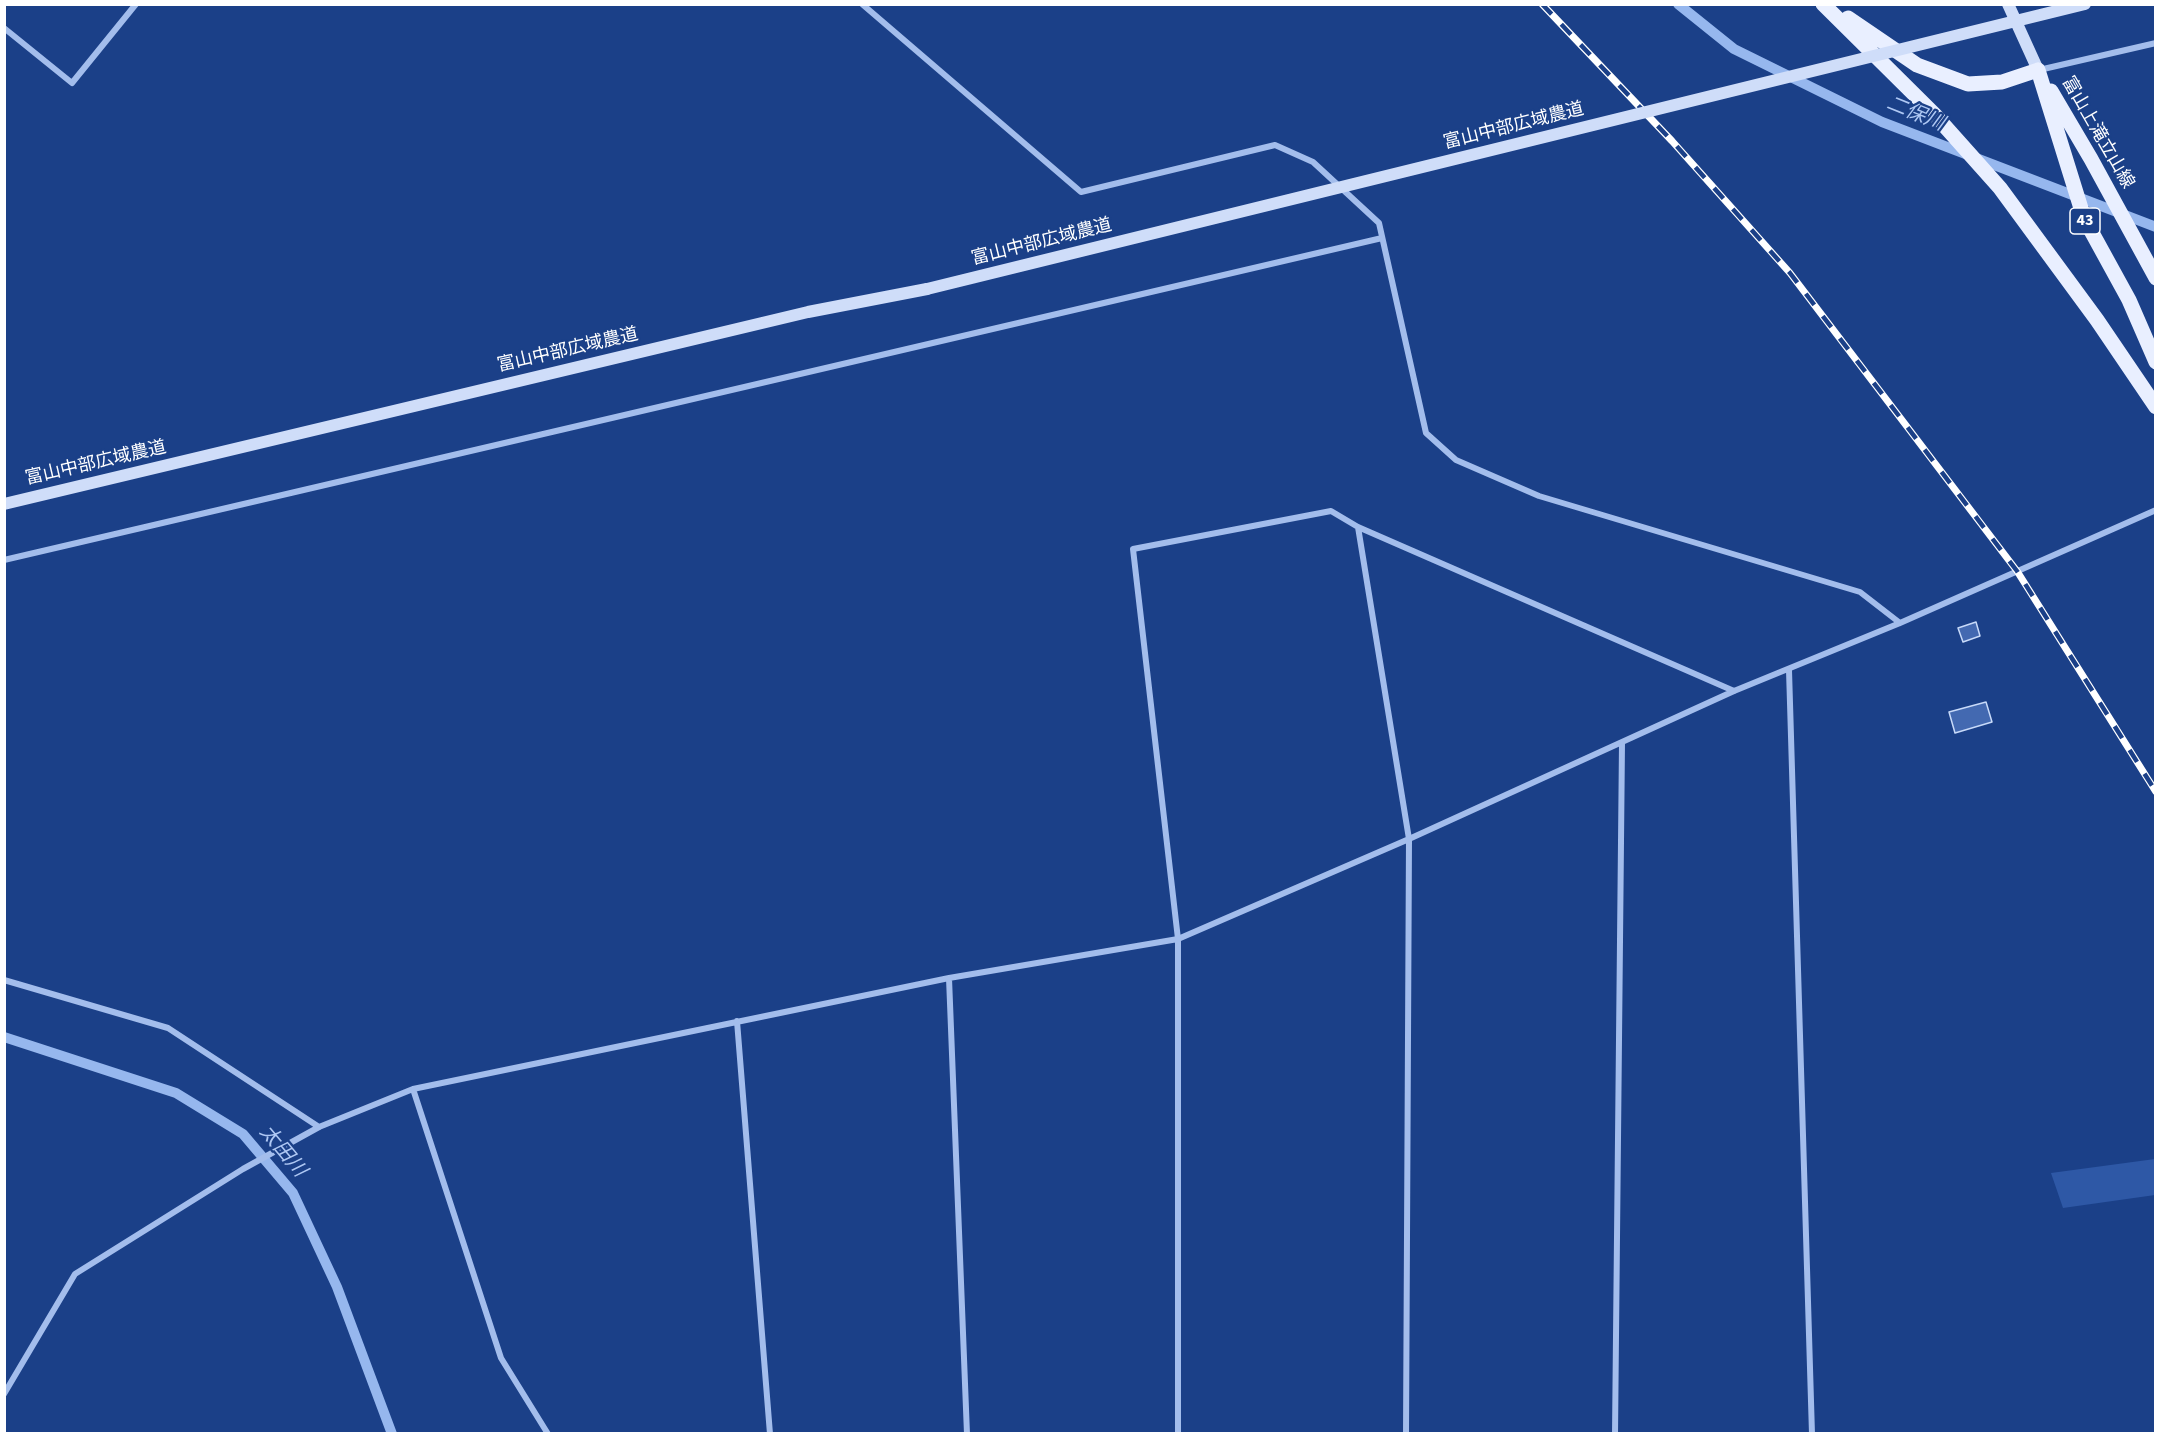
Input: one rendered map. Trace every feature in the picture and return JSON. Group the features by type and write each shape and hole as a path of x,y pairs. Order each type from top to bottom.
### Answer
{"main road":[{"path":"1823,4 1934,114 2000,188 2097,320 2156,407"},
{"name":"富山上滝立山線","path":"1828,4 1917,65 1968,84 2002,82 2038,70"},
{"name":"富山上滝立山線","path":"2038,70 2091,159 2156,278"},
{"name":"富山上滝立山線","path":"2038,70 2084,218 2129,300 2156,362"}],"street":[{"path":"4,28 72,83 136,4"},
{"path":"862,4 1081,192 1275,145 1313,162 1379,222 1426,433 1456,460 1539,496 1860,592 1900,623"},
{"path":"2008,4 2038,70 2156,43"},
{"name":"富山中部広域農道","path":"4,504 808,312 927,290 2085,4"},
{"path":"4,560 1382,238"},
{"path":"4,1394 75,1274 243,1169 319,1127 413,1089 949,978 1178,939 1409,839 1734,691 1900,623 2156,510"},
{"path":"1178,1434 1178,939 1133,549 1331,511 1358,527 1734,691"},
{"path":"1358,527 1409,839 1406,1434"},
{"path":"1789,670 1812,1434"},
{"path":"1615,1434 1622,743"},
{"path":"949,978 967,1434"},
{"path":"4,980 168,1028 319,1127"},
{"path":"737,1021 770,1434"},
{"path":"413,1089 501,1358 548,1434"}],"shaded area":[{"path":"2155,1159 2155,1195 2063,1208 2051,1173"}],"building":[{"path":"1976,622 1980,636 1963,642 1958,628"},
{"path":"1986,702 1992,722 1955,733 1949,712"}],"waterway":[{"name":"二保川","path":"1678,4 1734,49 1882,122 2156,227"},
{"name":"太田川","path":"4,1037 176,1093 243,1134 293,1193 337,1287 392,1434"}],"railway":[{"path":"1542,4 1672,141 1790,273 2017,571 2156,792"}]}
